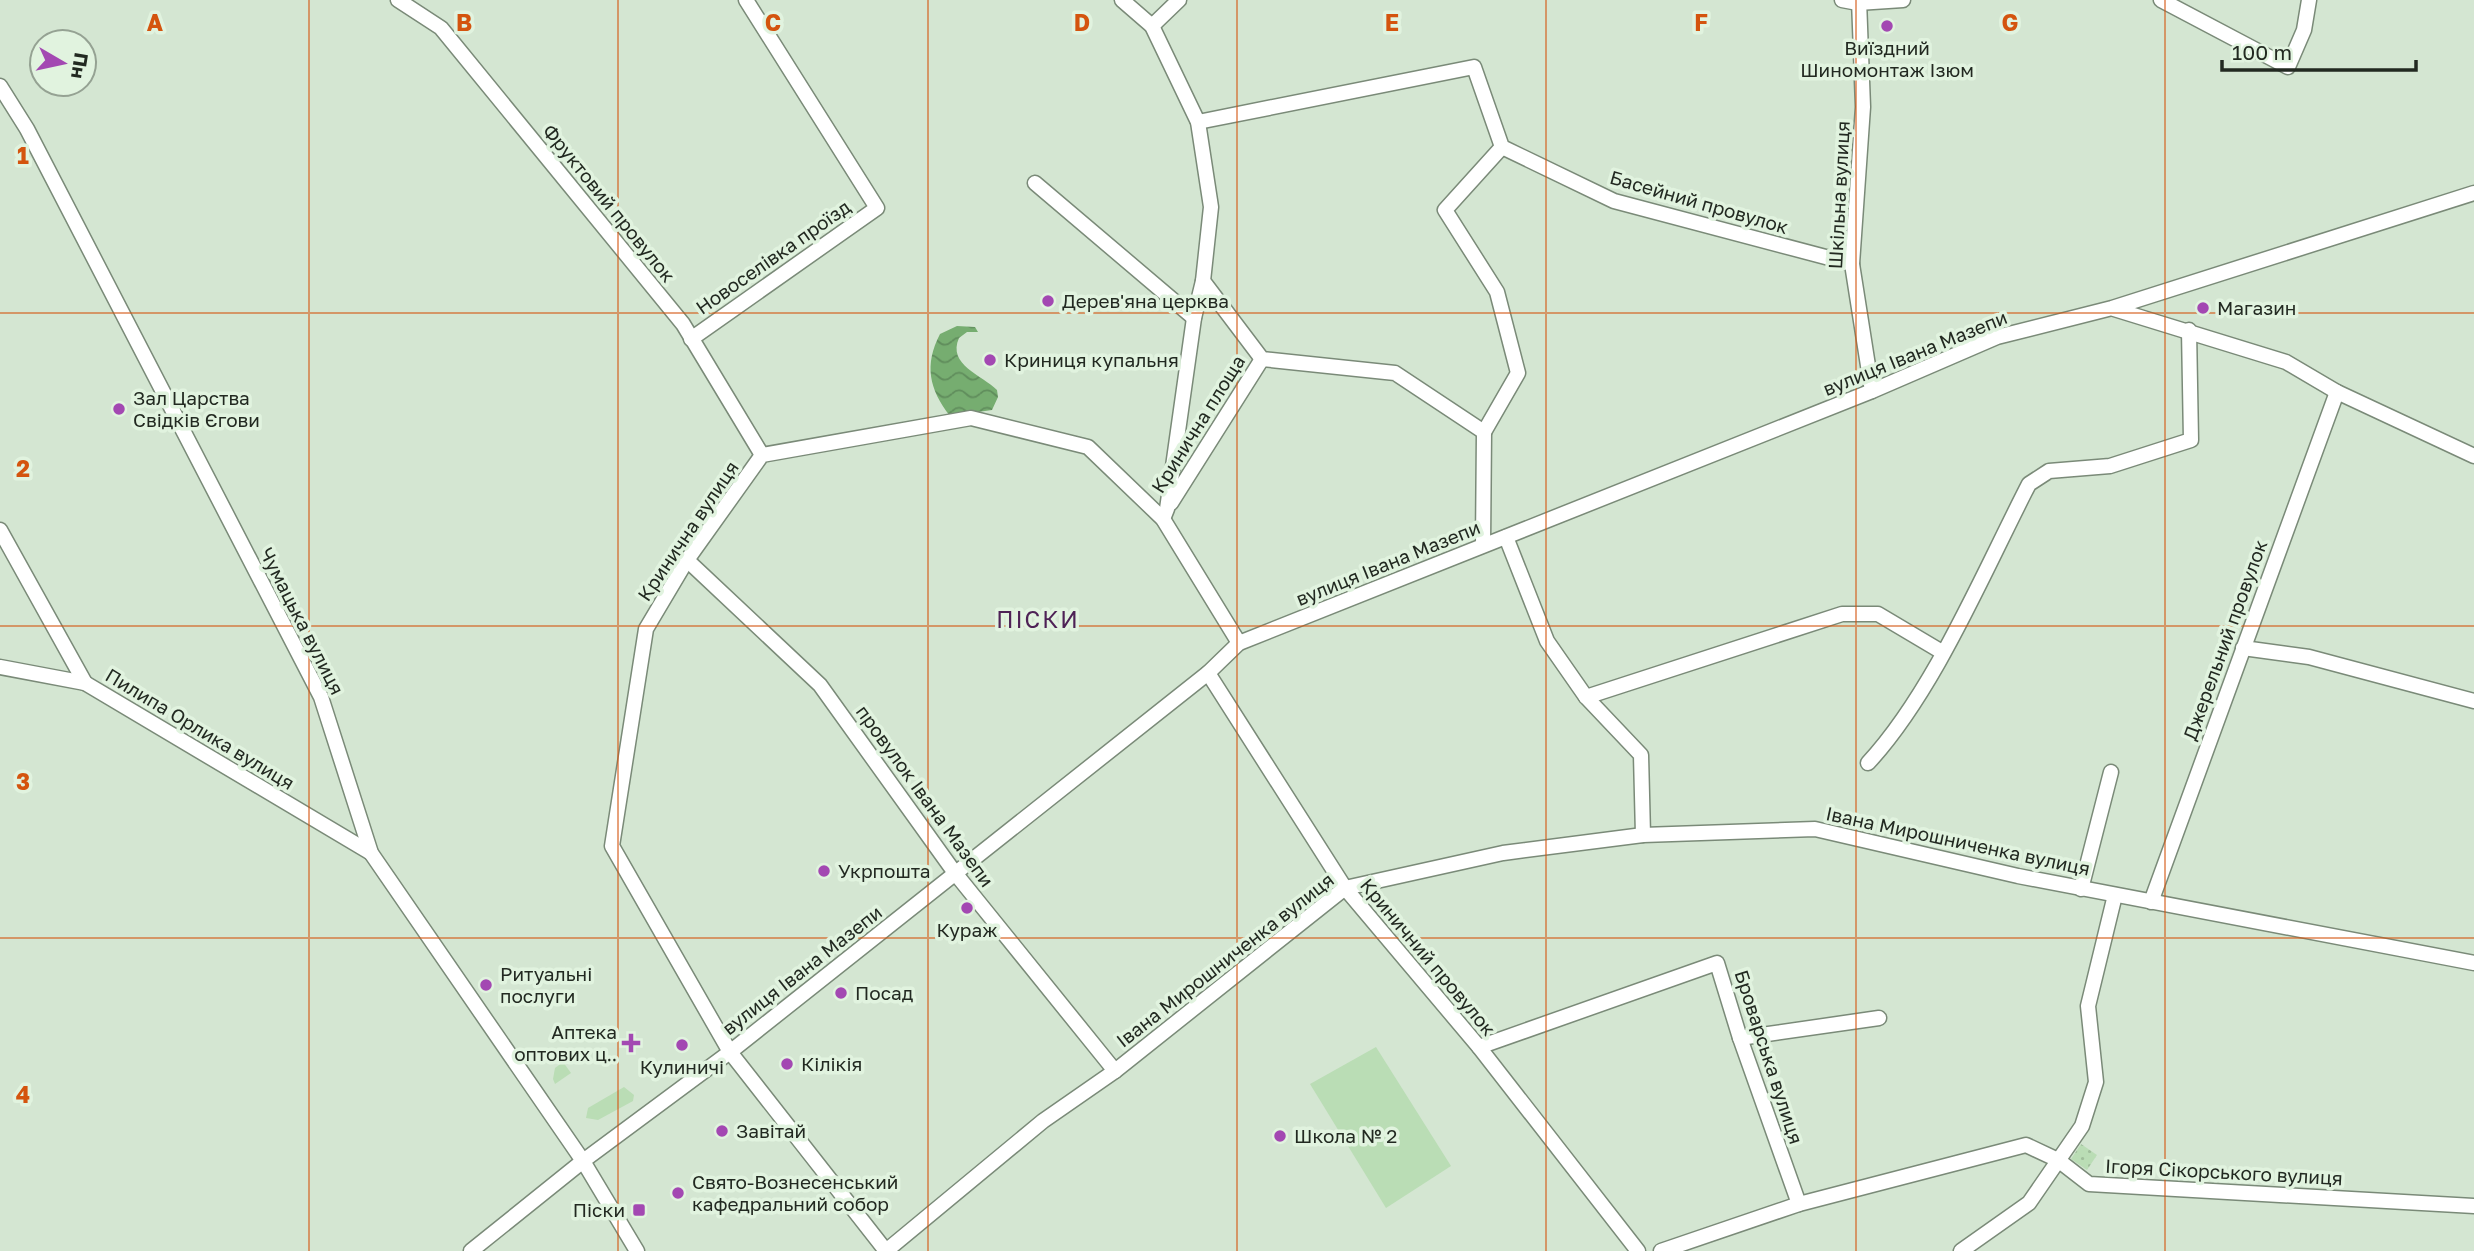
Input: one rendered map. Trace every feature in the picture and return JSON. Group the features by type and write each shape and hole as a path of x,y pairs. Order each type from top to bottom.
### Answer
{"street":[{"name":"Фруктовий провулок","path":"398,0 441,28 683,324 762,455"},
{"name":"Новоселівка проїзд","path":"691,339 877,208 746,0"},
{"path":"1122,0 1152,26 1179,0"},
{"path":"1842,0 1903,0"},
{"path":"2161,0 2288,67 2304,30 2309,0"},
{"name":"Шкільна вулиця","path":"1859,2 1863,107 1852,264 1872,391"},
{"name":"Кринична площа","path":"1152,26 1198,122 1211,207 1203,281 1194,318 1165,514"},
{"path":"1198,122 1474,67 1503,147 1445,210 1497,292 1518,373 1484,432 1483,544"},
{"name":"Чумацька вулиця","path":"0,86 27,129 321,697 371,853 583,1161 637,1251"},
{"name":"Басейний провулок","path":"1503,147 1614,201 1852,264"},
{"path":"1035,183 1194,318"},
{"name":"вулиця Івана Мазепи","path":"471,1251 583,1161 730,1052 1208,673 1239,643 1872,391 1997,337 2112,308 2474,193"},
{"path":"1203,281 1262,359 1395,373 1484,432"},
{"path":"2112,308 2286,362 2337,393 2474,456"},
{"path":"1868,763 1892,737 1942,652 2029,484 2049,471 2110,466 2191,440 2189,330"},
{"name":"Кринична площа","path":"1165,514 1262,359"},
{"name":"Джерельний провулок","path":"2151,902 2337,393"},
{"name":"Кринична вулиця","path":"886,1251 730,1052 612,846 646,629 687,560 762,455 971,418 1088,447 1165,514 1239,643"},
{"path":"0,530 85,683"},
{"path":"1506,537 1547,641 1586,697 1641,755 1643,835"},
{"name":"провулок Івана Мазепи","path":"687,560 820,685 955,873 1115,1071"},
{"path":"1586,697 1842,614 1878,614 1942,652"},
{"path":"2244,648 2309,657 2474,701"},
{"name":"Пилипа Орлика вулиця","path":"0,667 85,683 371,853"},
{"name":"Криничний провулок","path":"1208,673 1345,888 1479,1047 1638,1251"},
{"path":"2081,889 2111,772"},
{"name":"Івана Мирошниченка вулиця","path":"886,1251 1043,1121 1115,1071 1345,888 1503,853 1643,835 1815,829 2081,889 2474,963"},
{"path":"1961,1251 2029,1203 2082,1126 2096,1082 2088,1006 2115,895"},
{"name":"Броварська вулиця","path":"1479,1047 1717,963 1740,1038 1799,1205"},
{"path":"1740,1038 1879,1018"},
{"name":"Ігоря Сікорського вулиця","path":"1661,1251 1799,1205 2025,1145 2058,1160 2089,1184 2474,1206"}],"shaded area":[{"path":"1376,1047 1451,1166 1386,1208 1310,1084"},
{"path":"563,1062 571,1073 555,1084 555,1068"},
{"path":"624,1087 634,1095 633,1101 598,1120 586,1118 588,1108"},
{"path":"2081,1144 2097,1155 2087,1170 2071,1159"}],"water":[{"path":"957,326 975,327 978,332 967,332 959,338 958,355 968,368 997,390 998,397 992,410 950,416 937,396 931,377 935,345 940,334"}],"place":[{"name":"Виїздний Шиномонтаж Ізюм","path":"1887,26"},
{"name":"Дерев'яна церква","path":"1048,301"},
{"name":"Магазин","path":"2203,308"},
{"name":"Криниця купальня","path":"990,360"},
{"name":"Зал Царства Свідків Єгови","path":"119,409"},
{"name":"Укрпошта","path":"824,871"},
{"name":"Кураж","path":"967,908"},
{"name":"Ритуальні послуги","path":"486,985"},
{"name":"Посад","path":"841,993"},
{"name":"Аптека оптових ц‥","path":"631,1043"},
{"name":"Кулиничі","path":"682,1045"},
{"name":"Кілікія","path":"787,1064"},
{"name":"Завітай","path":"722,1131"},
{"name":"Школа № 2","path":"1280,1136"},
{"name":"Свято-Вознесенський кафедральний собор","path":"678,1193"},
{"name":"Піски","path":"639,1210"}],"district":[{"name":"ПІСКИ","path":"1038,620"}]}
